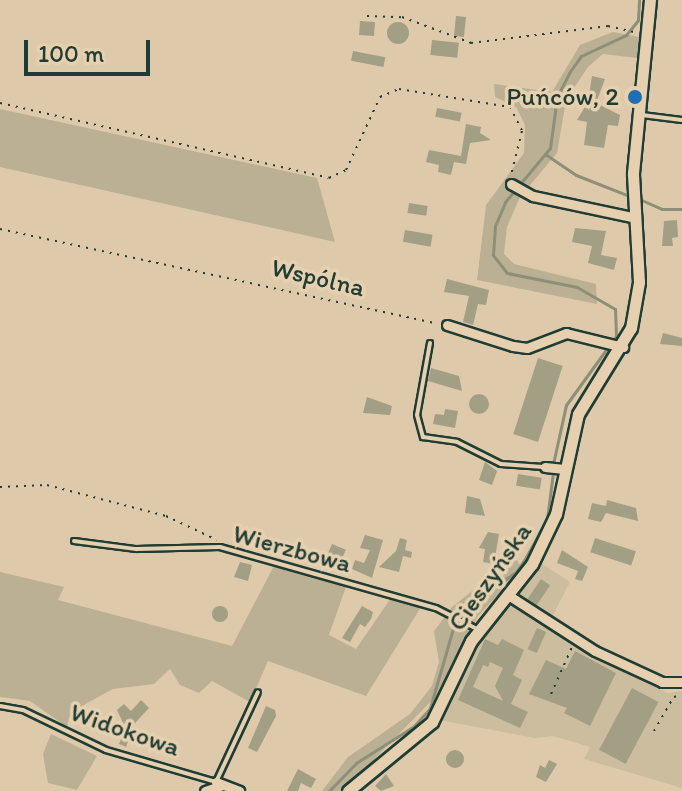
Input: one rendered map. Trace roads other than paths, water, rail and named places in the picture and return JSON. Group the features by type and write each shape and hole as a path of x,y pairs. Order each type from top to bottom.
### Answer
{"street":[{"name":"Cieszyńska","path":"348,791 432,722 478,630 508,595 545,543 560,468 578,414 616,345 639,282 632,217 650,0"},
{"path":"515,188 632,217"},
{"path":"447,325 527,348 566,333 616,345"},
{"path":"545,467 560,468"},
{"path":"508,595 576,639 642,674 682,682"},
{"path":"205,791 219,784"},
{"name":"Widokowa","path":"219,784 239,791"}],"lane":[{"path":"640,115 682,120"},
{"path":"430,343 417,415 423,437 457,442 501,464 545,467"},
{"name":"Wierzbowa","path":"74,541 111,548 226,549 449,614 478,630"},
{"path":"219,784 258,692"},
{"name":"Widokowa","path":"0,706 23,710 106,750 219,784"}],"waterway":[{"path":"553,464 566,405 616,336 615,309 577,287 507,273 493,255 495,226 505,202 550,148 557,97 569,73 581,56 626,35 638,20 639,0"},
{"path":"545,154 576,175 627,195"},
{"path":"637,198 662,209 682,209"},
{"path":"329,791 356,763 414,726 430,708 458,611 516,572 547,519 553,472"}],"place":[{"name":"Puńców, 2","path":"635,97"}]}
